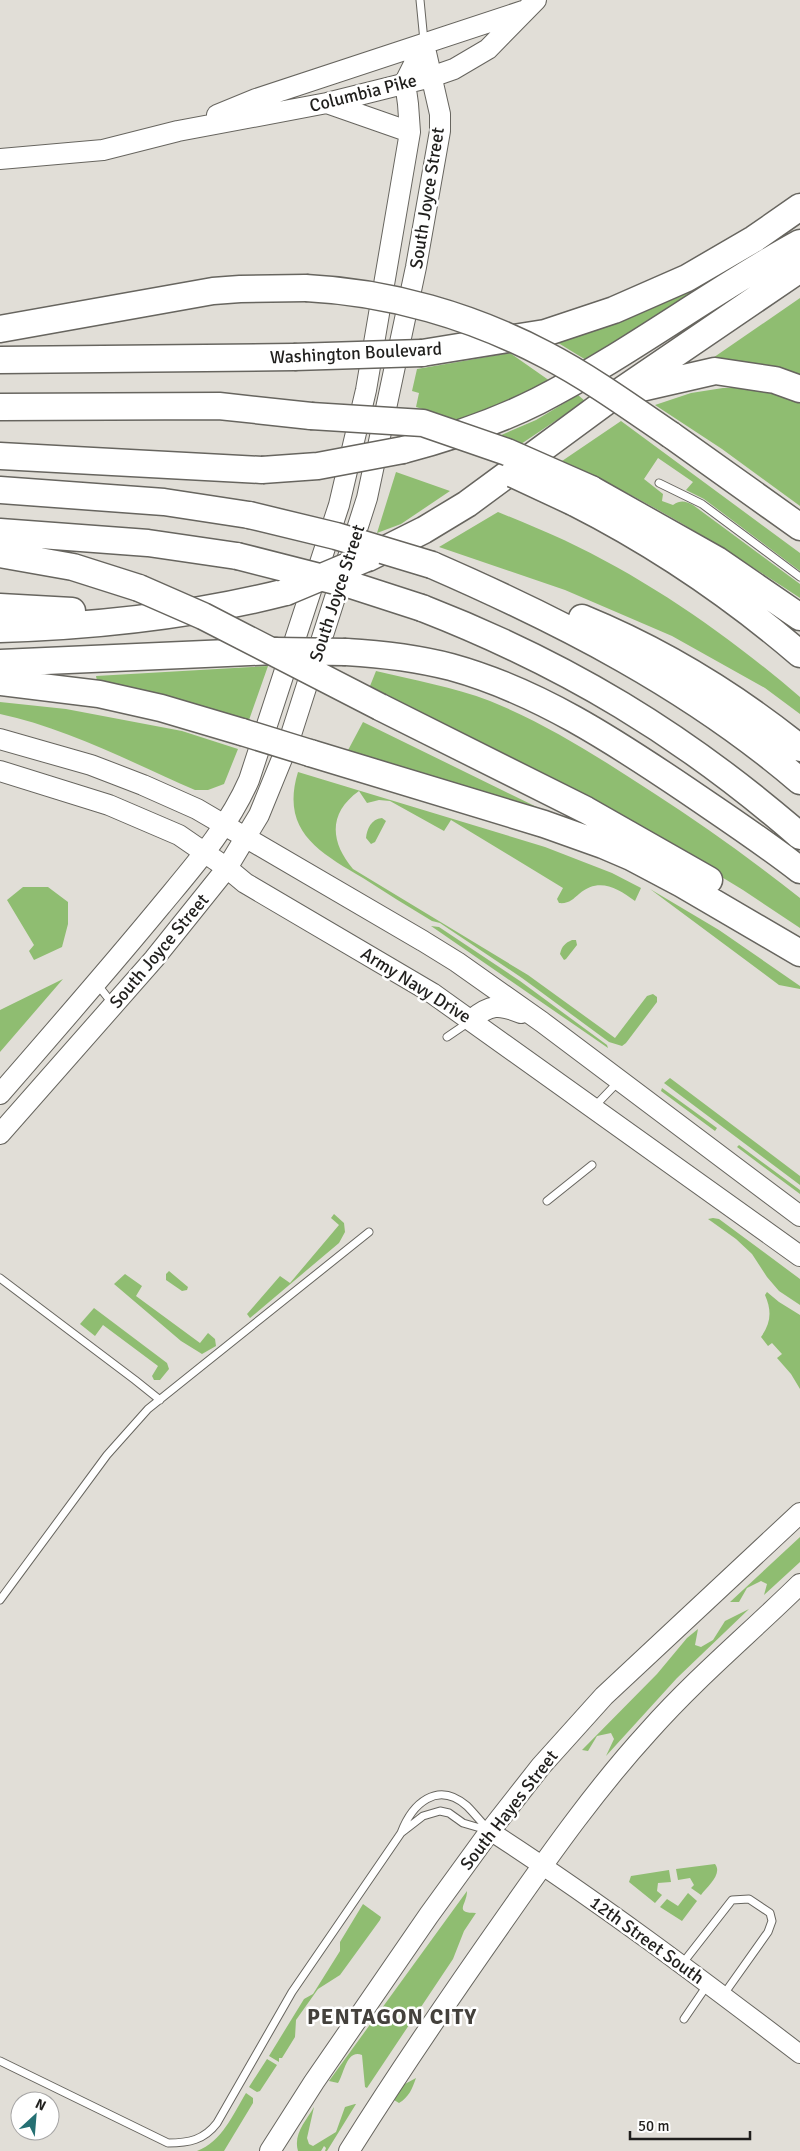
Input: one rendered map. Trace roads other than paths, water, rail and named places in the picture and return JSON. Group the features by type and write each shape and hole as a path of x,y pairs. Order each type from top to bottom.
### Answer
{"highway":[{"name":"Washington Boulevard","path":"0,360 294,357 422,352 545,333 614,310 687,278 754,239 800,207"},
{"path":"751,270 800,232"},
{"path":"0,456 262,470 318,466 403,450 475,429 538,401 602,365 751,270 800,243"},
{"path":"0,628 77,626 210,609 286,592 367,558 424,530 467,504 615,395 800,269"},
{"path":"0,329 213,291 240,289 333,289 392,299 447,314 499,332 524,343 571,369 671,435 800,527"},
{"path":"615,395 714,371 776,380 800,390"},
{"path":"0,407 175,405 261,409 312,416 390,432 432,444 582,495 708,555 800,617"},
{"path":"0,490 164,502 249,515 336,536 432,565 532,598 630,639 716,688 800,748"},
{"path":"582,495 608,520 685,568 742,608 800,654"},
{"path":"0,532 148,543 237,556 342,582 422,608 514,646 622,704 664,730 735,782 800,836"},
{"path":"0,554 73,567 139,588 203,616 586,810 661,851 724,889 800,952"},
{"path":"432,565 534,611 644,670 721,719 800,781"},
{"path":"0,607 158,616"},
{"path":"0,663 275,651 346,652 399,657 450,667 496,682 569,716 630,752 800,870"},
{"path":"0,682 99,694 162,708 544,824 631,857 800,952"}],"main road":[{"name":"Columbia Pike","path":"178,131 256,99 424,44 531,5"},
{"name":"Columbia Pike","path":"0,159 103,150 178,131 327,103 431,77 454,69 488,49 531,5"},
{"name":"South Joyce Street","path":"0,1134 142,973 227,868 260,815 288,744 367,498 416,266 440,131 440,114 424,44"},
{"path":"405,82 424,44"},
{"name":"South Joyce Street","path":"0,1094 96,984 225,826 238,806 255,763 339,505 366,390 410,132 405,82"},
{"path":"327,103 410,132"},
{"path":"0,739 91,766 143,784 197,809 457,962 542,1022 800,1216"},
{"name":"Army Navy Drive","path":"0,771 109,805 179,835 245,882 383,962 471,1020 800,1256"},
{"path":"471,1020 484,1010 500,1007 509,1008 542,1022"},
{"name":"South Hayes Street","path":"270,2151 424,1923 490,1831 558,1747 599,1701 800,1513"},
{"path":"349,2151 447,2001 580,1813 650,1729 689,1687 800,1584"},
{"path":"283,2130 287,2151"}],"street":[{"name":"12th Street South","path":"490,1831 542,1865 682,1964 800,2054"}],"lane":[{"path":"420,0 424,44"},
{"path":"659,483 702,504 800,577"},
{"path":"96,984 114,1005"},
{"path":"448,1037 455,1034 471,1020"},
{"path":"593,1107 619,1081"},
{"path":"547,1201 592,1165"},
{"path":"0,1600 129,1428 160,1400 369,1232"},
{"path":"0,1278 160,1400"},
{"path":"401,1834 406,1819 414,1809 428,1798 437,1795 445,1795 465,1805 490,1831"},
{"path":"0,2061 168,2143 188,2143 204,2136 217,2123 292,1992 401,1834 423,1816 440,1811 449,1814 463,1823 490,1831"},
{"path":"682,1964 732,1900 749,1900 770,1913 772,1921 768,1932 723,1995"},
{"path":"684,2019 708,1983"}],"district":[{"name":"PENTAGON CITY","path":"392,2016"}]}
